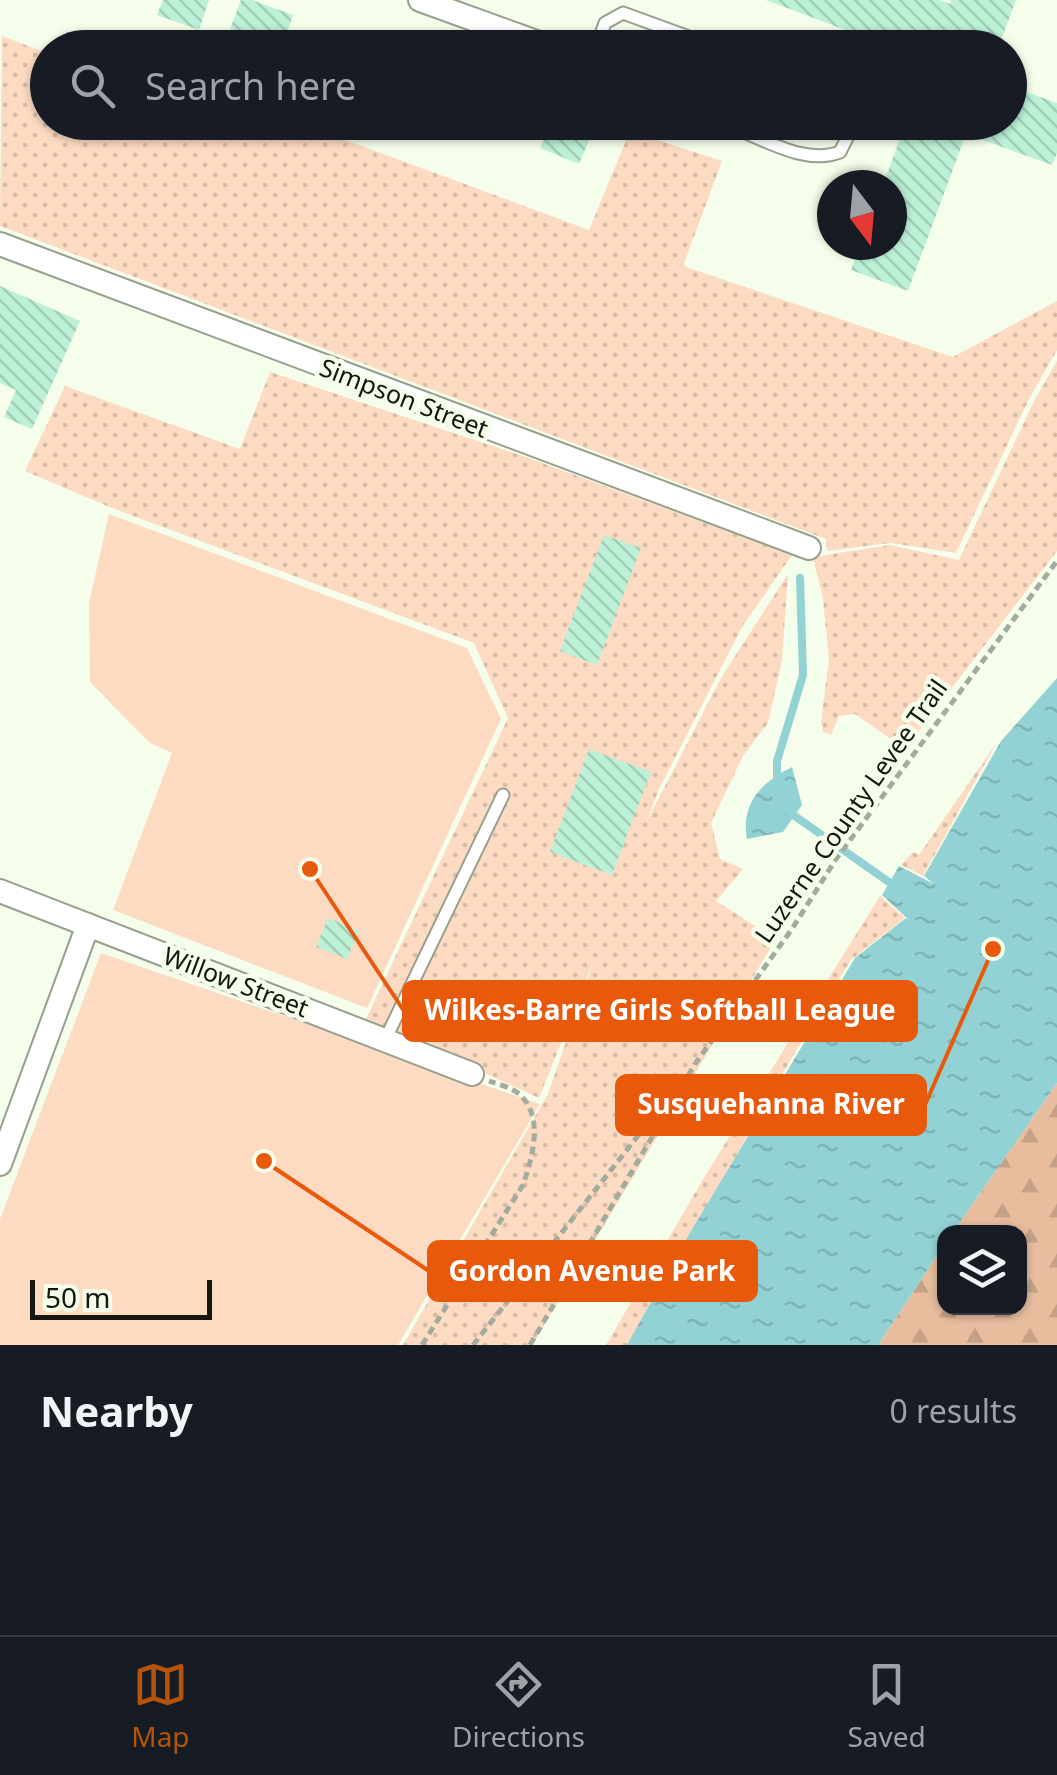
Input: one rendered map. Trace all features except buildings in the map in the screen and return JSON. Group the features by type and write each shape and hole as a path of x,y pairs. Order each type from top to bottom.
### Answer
{"street":[{"path":"420,0 503,30"},
{"name":"Simpson Street","path":"0,244 809,548"},
{"name":"Willow Street","path":"0,890 472,1074"},
{"path":"0,1164 88,926"}],"lane":[{"path":"603,30 605,24 622,13 670,30"},
{"path":"765,140 823,158 840,152 846,140"},
{"path":"386,1040 503,796"}],"path":[{"name":"Luzerne County Levee Trail","path":"530,1345 695,1064 792,928 836,858 1057,562"},
{"path":"474,1345 695,1064"},
{"path":"422,1345 523,1185 536,1137 525,1101 517,1091 472,1074"}],"shaded area":[{"path":"2,36 30,47 30,140 346,140 589,230 626,140 658,140 722,161 683,266 953,357 1057,301 1057,350 1029,399 956,553 891,543 827,551 826,539 0,226"},
{"path":"1057,361 1057,551 905,749 855,714 839,716 831,735 823,732 829,659 823,599 813,557 890,545 959,560"},
{"path":"270,372 526,457 792,555 742,627 659,789 646,823 721,678 788,574 782,660 768,723 743,756 711,823 720,859 743,869 716,901 776,939 532,1345 403,1345 548,1094 594,960 539,1098 366,1019 508,718 474,643 112,508 25,471 65,386 240,449"},
{"path":"109,514 467,648 501,719 367,1008 113,910 172,753 150,743 90,682 89,603"},
{"path":"997,742 923,876 901,865 913,852 919,855"},
{"path":"880,896 905,918 851,960 778,1081 630,1345 606,1345 705,1176"},
{"path":"101,953 540,1104 398,1345 0,1345 0,1219"}],"green space":[{"path":"1057,1083 1057,1345 878,1345 937,1256 937,1315 1027,1315 1027,1225 958,1225"}],"water":[{"path":"1057,678 1057,1083 958,1225 937,1225 937,1256 878,1345 627,1345 855,958 906,918 911,922 882,895 899,866 934,884 924,876 1001,741"},
{"path":"792,767 802,805 783,832 747,839 747,815 756,795"}],"waterway":[{"path":"777,785 777,761 803,675 800,578"},
{"path":"789,812 896,887"}],"place":[{"name":"Wilkes-Barre Girls Softball League","path":"310,869"},
{"name":"Susquehanna River","path":"993,949"},
{"name":"Gordon Avenue Park","path":"264,1161"}]}
